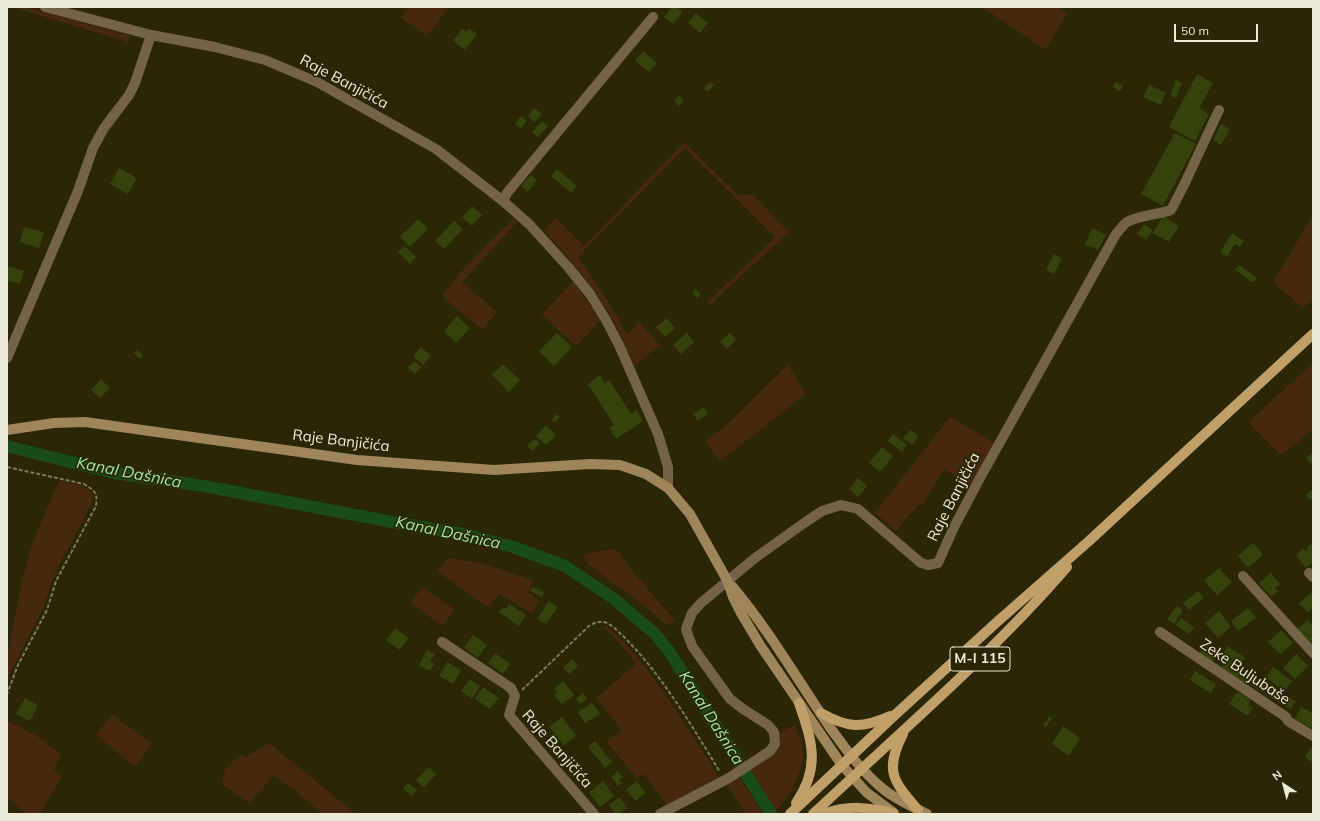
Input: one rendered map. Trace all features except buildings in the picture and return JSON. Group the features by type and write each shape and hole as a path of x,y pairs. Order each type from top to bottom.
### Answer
{"main road":[{"name":"M-I 115","path":"789,814 841,764 997,622 1089,541 1313,334"},
{"name":"Raje Banjičića","path":"7,429 54,423 85,422 357,460 494,470 590,464 620,465 646,474 668,488 690,514 726,580"},
{"name":"M-I 115","path":"813,814 978,661 1040,599 1089,541"},
{"path":"726,580 741,613 760,645 841,764 866,792 894,813"},
{"path":"726,580 763,626 821,713 861,768 883,789 922,812"},
{"path":"789,814 808,782 811,769 811,742 799,703"},
{"path":"821,713 836,722 846,725 870,724 896,714"},
{"path":"906,728 896,747 892,767 900,789 922,812"},
{"path":"824,814 851,807 876,808 894,813"}],"street":[{"name":"Raje Banjičića","path":"45,7 151,35 215,47 265,60 317,82 436,150 503,201 529,224 569,268 590,294 606,320 622,351 658,434 668,467 668,488"},
{"path":"503,201 512,187 653,17"},
{"path":"7,358 78,192 93,148 104,128 130,95 151,35"},
{"name":"Raje Banjičića","path":"727,779 770,751 775,744 774,732 768,724 743,709 730,699 692,646 686,629 692,613 726,580 806,521 822,511 841,505 858,509 921,563 928,565 938,563 954,527 980,478 1116,234 1126,223 1171,210 1219,110"},
{"path":"1243,576 1313,653"},
{"name":"Zeke Buljubaše","path":"1160,632 1286,718 1288,721 1313,736"},
{"name":"Raje Banjičića","path":"442,642 511,688 515,696 509,715 594,814"},
{"path":"660,814 727,779"}],"path":[{"path":"7,467 84,484 94,490 98,497 96,506 56,581 47,610 18,665 7,694"},
{"path":"515,696 590,626 598,621 606,622 639,652 684,714 727,779"}],"shaded area":[{"path":"12,7 25,7 130,36 128,42"},
{"path":"409,7 449,7 427,36 401,18"},
{"path":"982,7 1057,7 1067,13 1046,50"},
{"path":"684,142 738,195 753,195 789,232 710,305 707,302 775,237 685,148 578,257 604,295 627,335 639,322 660,345 634,366 618,329 608,311 573,263 544,230 556,218 584,246"},
{"path":"1313,215 1313,299 1303,308 1273,282"},
{"path":"513,218 517,222 462,282 497,312 482,330 444,298 443,294 459,274"},
{"path":"573,281 601,320 576,346 542,314"},
{"path":"1313,363 1313,430 1281,455 1248,422"},
{"path":"788,365 806,394 720,461 705,442 723,428"},
{"path":"950,417 995,443 970,486 944,469 922,506 919,504 896,531 874,512"},
{"path":"59,481 83,487 94,496 92,503 59,565 43,608 7,679 7,658 21,585 33,541"},
{"path":"613,549 620,553 634,573 675,621 666,625 631,595 589,565 583,555"},
{"path":"448,558 483,564 534,581 528,592 539,601 531,613 500,594 487,607 437,571"},
{"path":"423,587 455,610 442,626 410,602"},
{"path":"606,625 654,678 719,777 667,805 644,774 637,778 606,742 622,730 596,698 635,665 634,660 605,629"},
{"path":"112,714 152,744 135,767 96,735"},
{"path":"7,720 37,736 61,754 54,769 62,776 40,814 27,814 7,798"},
{"path":"795,725 802,743 802,762 793,788 776,811 750,768 778,733"},
{"path":"269,743 356,814 322,814 291,787 274,776 249,803 222,785 225,769 241,754 246,757"},
{"path":"740,778 763,814 746,814 727,785"}],"waterway":[{"name":"Kanal Dašnica","path":"7,446 114,473 204,486 463,534 513,547 565,566 614,599 654,633 669,651 771,814"}]}
